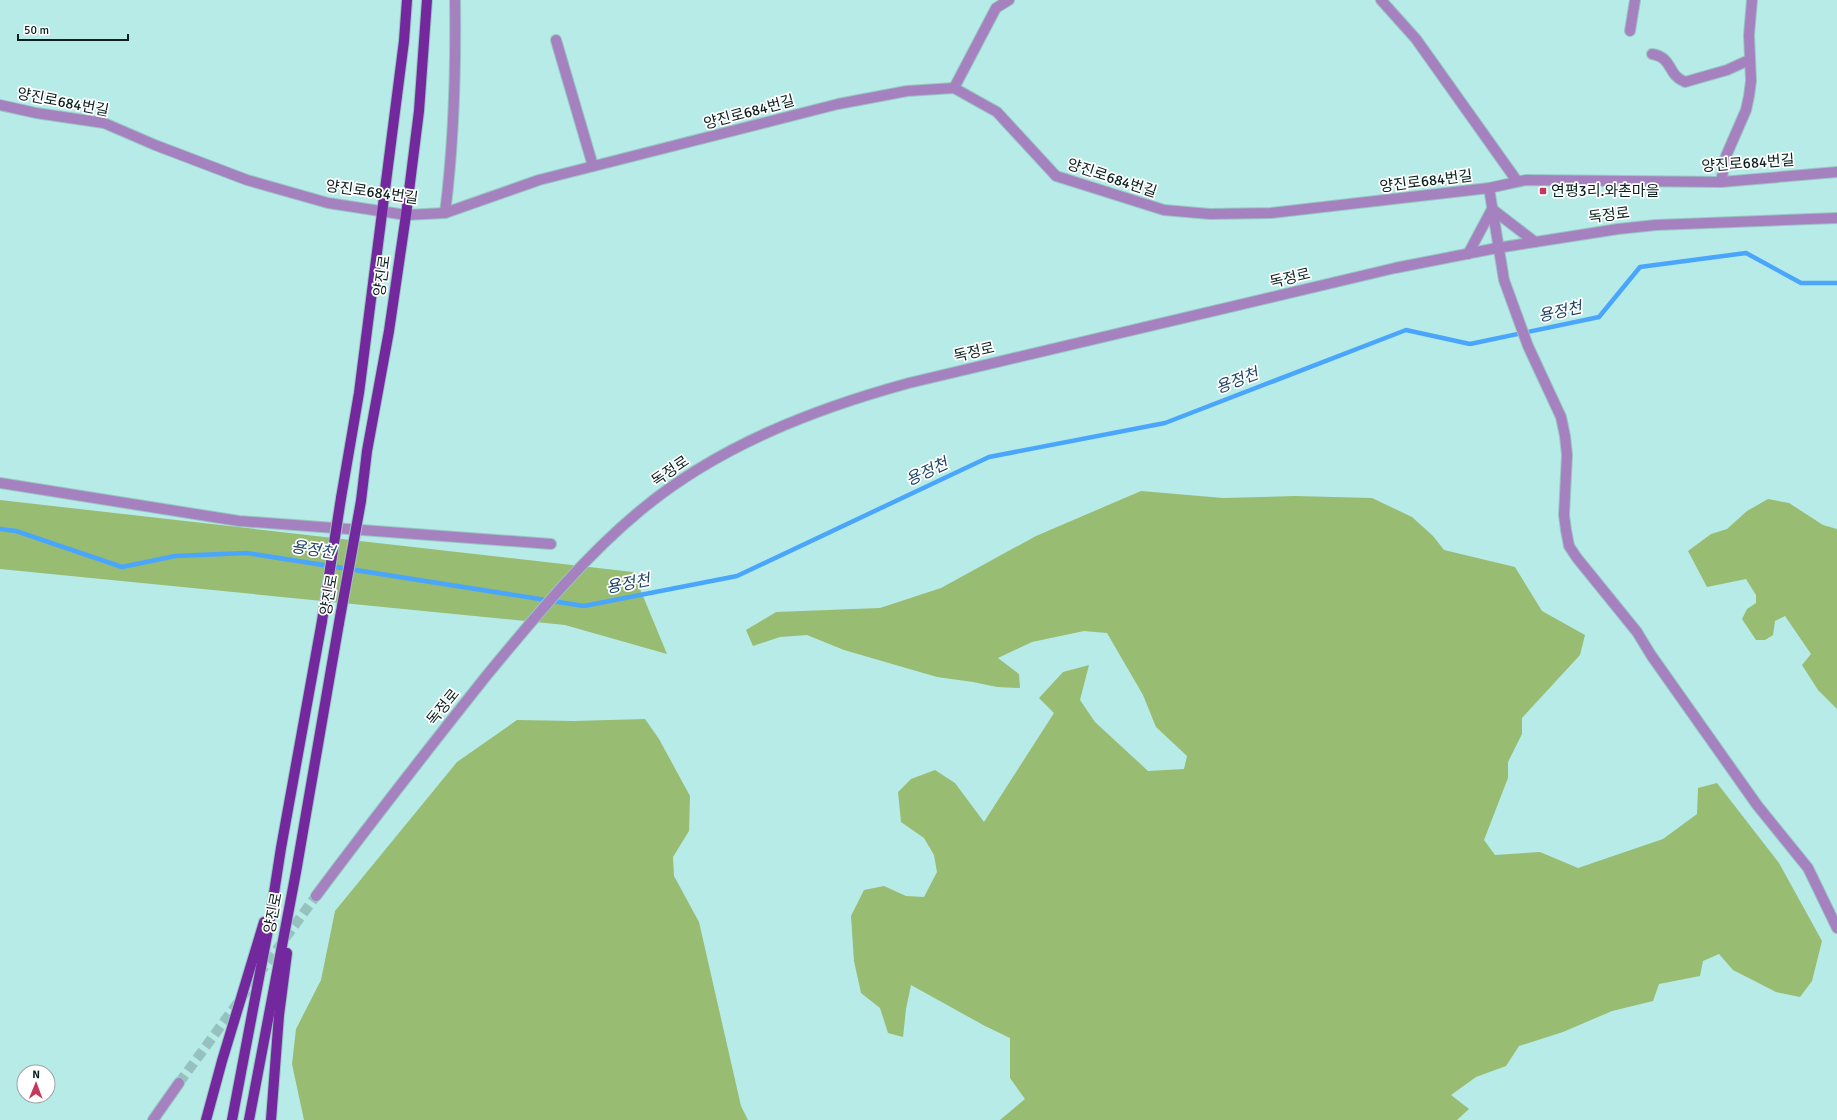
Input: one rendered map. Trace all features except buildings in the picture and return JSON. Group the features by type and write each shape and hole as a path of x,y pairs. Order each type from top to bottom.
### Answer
{"main road":[{"name":"양진로","path":"232,1120 269,925 322,621 359,393 404,42 407,0"},
{"name":"양진로","path":"249,1120 296,872 361,501 367,452 390,332 419,111 427,0"},
{"path":"272,1120 279,1015 296,872"},
{"path":"206,1120 222,1061 275,887"}],"street":[{"path":"445,213 451,167 456,57 456,0"},
{"path":"954,88 996,8 1009,0"},
{"path":"1381,0 1416,39 1517,181"},
{"path":"1630,31 1635,0"},
{"path":"1721,182 1726,156 1746,110 1751,81 1749,36 1752,0"},
{"path":"556,40 593,166"},
{"path":"1652,54 1661,56 1666,60 1674,75 1678,79 1685,82 1727,70 1750,60"},
{"name":"양진로684번길","path":"0,105 36,113 104,123 155,145 247,180 328,203 406,215 445,213 538,180 838,104 907,91 954,88 997,112 1056,176 1164,210 1210,214 1272,213 1489,188 1517,181 1721,182 1837,172"},
{"name":"양진로684번길","path":"1489,188 1497,248 1504,280 1528,346 1561,417 1565,436 1567,476 1564,515 1569,546 1637,632 1651,655 1757,805 1808,868 1837,928"},
{"path":"1468,254 1492,209 1535,242"},
{"name":"독정로","path":"316,896 396,789 508,649 570,577 611,536 641,509 663,493 717,459 768,432 822,410 863,396 924,380 1395,268 1497,248 1618,229 1656,225 1837,218"},
{"path":"0,483 239,521 551,544"},
{"path":"153,1120 179,1083"}],"green space":[{"path":"1141,491 1223,498 1295,496 1372,498 1412,517 1433,536 1444,550 1515,567 1542,611 1585,635 1580,655 1522,718 1522,734 1508,762 1508,778 1484,840 1495,855 1540,852 1578,868 1663,839 1697,814 1698,788 1717,783 1779,863 1822,941 1812,981 1800,997 1776,992 1733,970 1719,954 1703,961 1700,976 1659,984 1653,1001 1612,1011 1563,1032 1519,1046 1506,1066 1476,1077 1451,1095 1469,1109 1457,1120 1000,1120 1025,1099 1010,1078 1010,1038 985,1026 911,985 906,1009 903,1037 888,1033 880,1008 861,993 854,961 851,916 864,890 884,886 906,896 924,897 937,872 934,855 924,838 901,822 898,792 911,779 935,770 955,783 984,822 1054,713 1039,698 1063,672 1089,665 1080,700 1095,722 1148,771 1184,769 1187,756 1156,727 1143,695 1107,633 1084,631 1032,642 998,658 1019,674 1020,688 997,687 937,677 844,650 807,635 780,637 753,646 746,630 776,612 880,608 941,588 1036,536"},
{"path":"1768,499 1789,503 1823,525 1837,529 1837,709 1818,690 1802,665 1811,654 1785,616 1775,621 1773,635 1765,640 1756,640 1742,619 1747,609 1756,603 1756,595 1746,579 1707,587 1688,551 1711,534 1727,529 1747,511"},
{"path":"0,500 633,572 667,654 565,625 0,569"},
{"path":"645,719 659,739 690,796 689,831 673,857 674,876 699,922 741,1106 748,1120 304,1120 292,1064 296,1029 321,980 335,911 457,762 517,720 574,721"}],"waterway":[{"name":"용정천","path":"0,529 16,531 122,567 175,556 247,553 584,606 737,576 989,457 1165,423 1406,330 1470,344 1599,317 1640,267 1746,253 1801,283 1837,283"}],"tunnel":[{"path":"179,1083 316,896"}],"place":[{"name":"연평3리.와촌마을","path":"1543,191"}]}
